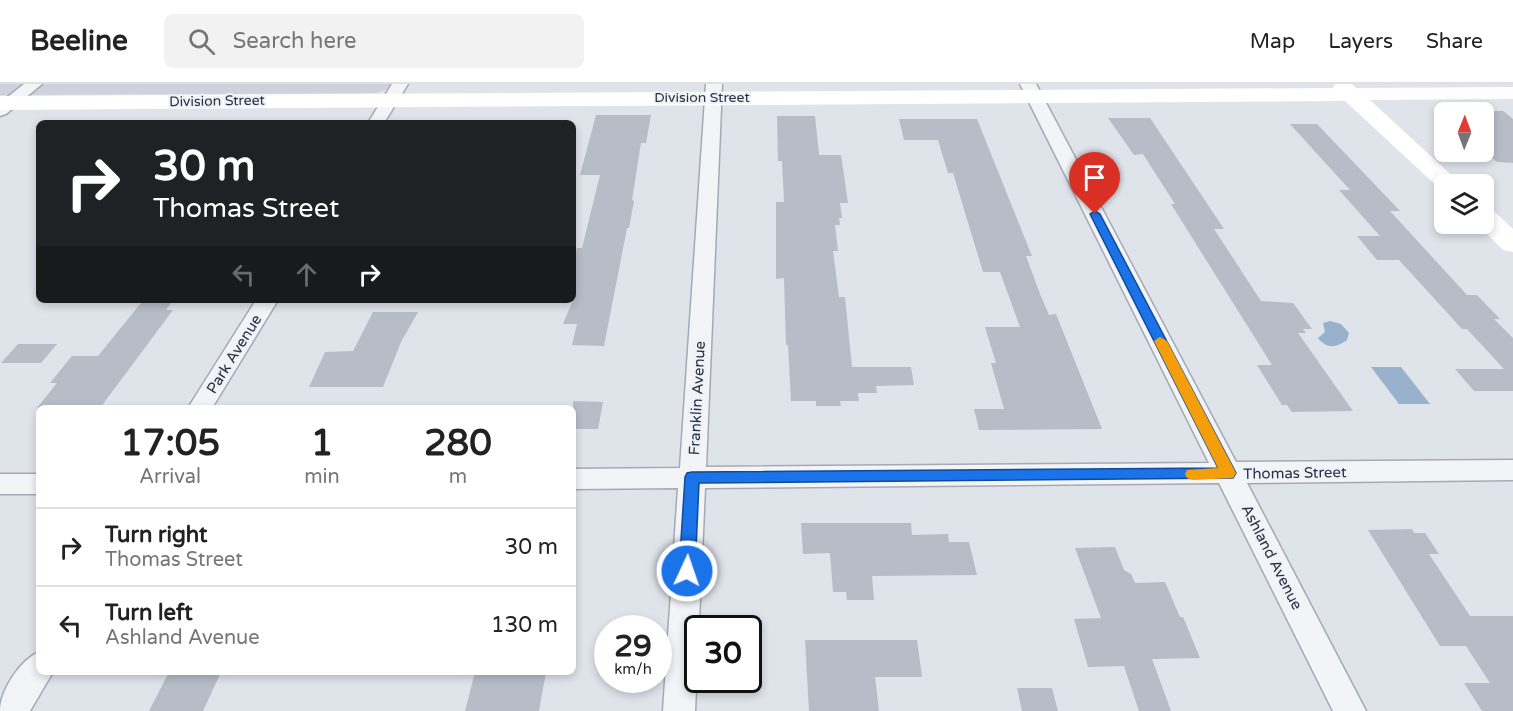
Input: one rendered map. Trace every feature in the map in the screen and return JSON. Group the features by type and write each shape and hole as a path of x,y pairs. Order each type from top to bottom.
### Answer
{"street":[{"path":"3,105 34,84"},
{"path":"1345,89 1438,174"},
{"name":"Division Street","path":"3,105 396,92 1345,89 1513,93"},
{"name":"Ashland Avenue","path":"1031,90 1350,711"},
{"name":"Franklin Avenue","path":"679,711 714,91"},
{"path":"378,120 396,92"},
{"path":"1494,225 1513,243"},
{"name":"Park Avenue","path":"202,405 265,303"},
{"name":"Thomas Street","path":"576,478 1513,470"},
{"path":"0,484 36,484"},
{"path":"11,711 36,672"}],"shaded area":[{"path":"0,84 392,84 385,90 375,93 0,95"}],"water":[{"path":"1330,321 1341,324 1349,333 1347,340 1339,345 1328,346 1318,338 1325,332 1323,323"},
{"path":"1371,367 1401,367 1430,404 1399,404"}],"building":[{"path":"1494,111 1503,111 1513,119 1513,163 1497,162 1494,159"},
{"path":"596,115 651,115 646,143 641,143 632,200 634,201 604,346 572,345 577,324 563,324 572,303 576,303 576,252 577,248 582,248 600,175 580,175"},
{"path":"777,116 815,116 819,155 841,155 848,203 840,203 842,218 839,218 840,225 835,225 838,251 833,251 839,297 845,297 852,367 911,367 914,385 876,386 877,393 858,393 859,401 840,401 841,406 816,406 816,401 791,401 788,345 786,345 784,278 776,279 776,202 784,202 782,161 778,161"},
{"path":"1108,118 1150,118 1224,229 1214,229 1261,301 1293,303 1312,329 1303,329 1306,333 1298,333 1353,411 1292,412 1287,405 1282,405 1257,365 1272,365 1171,204 1175,204 1143,154 1134,155"},
{"path":"899,119 977,119 1032,256 1026,256 1040,294 1049,315 1056,314 1102,429 979,430 974,409 1004,409 991,363 996,363 985,327 1020,327 1000,272 983,272 953,173 948,173 938,140 904,140"},
{"path":"1290,124 1317,124 1400,211 1390,211 1467,295 1477,295 1500,319 1494,319 1513,338 1513,391 1474,391 1455,369 1504,369 1467,329 1462,329 1399,260 1377,260 1357,236 1380,236 1339,190 1350,190"},
{"path":"141,303 171,303 166,310 173,310 102,405 39,405 57,383 50,383 72,356 98,356"},
{"path":"373,312 418,312 401,342 383,387 309,387 325,352 353,351"},
{"path":"18,344 57,344 41,363 1,363"},
{"path":"573,401 603,402 598,429 576,429 576,405 573,405"},
{"path":"801,523 911,523 912,535 948,534 949,542 969,542 977,575 872,576 874,600 847,600 846,592 833,592 830,553 803,554"},
{"path":"1412,529 1414,533 1425,533 1439,554 1429,554 1470,616 1513,616 1513,711 1482,711 1464,683 1490,683 1466,646 1440,646 1368,530"},
{"path":"1115,547 1124,570 1131,574 1135,583 1165,582 1200,658 1152,659 1171,711 1139,711 1124,666 1088,667 1074,619 1101,618 1075,548"},
{"path":"805,640 917,640 922,677 875,677 879,711 809,711"},
{"path":"167,675 220,675 203,711 149,711"},
{"path":"474,675 545,675 539,711 465,711"},
{"path":"1017,688 1052,688 1058,711 1022,711"}],"slow traffic":[{"path":"1160,341 1228,473 1193,474"}],"route":[{"path":"687,571 692,477 1228,473 1095,214"}]}
